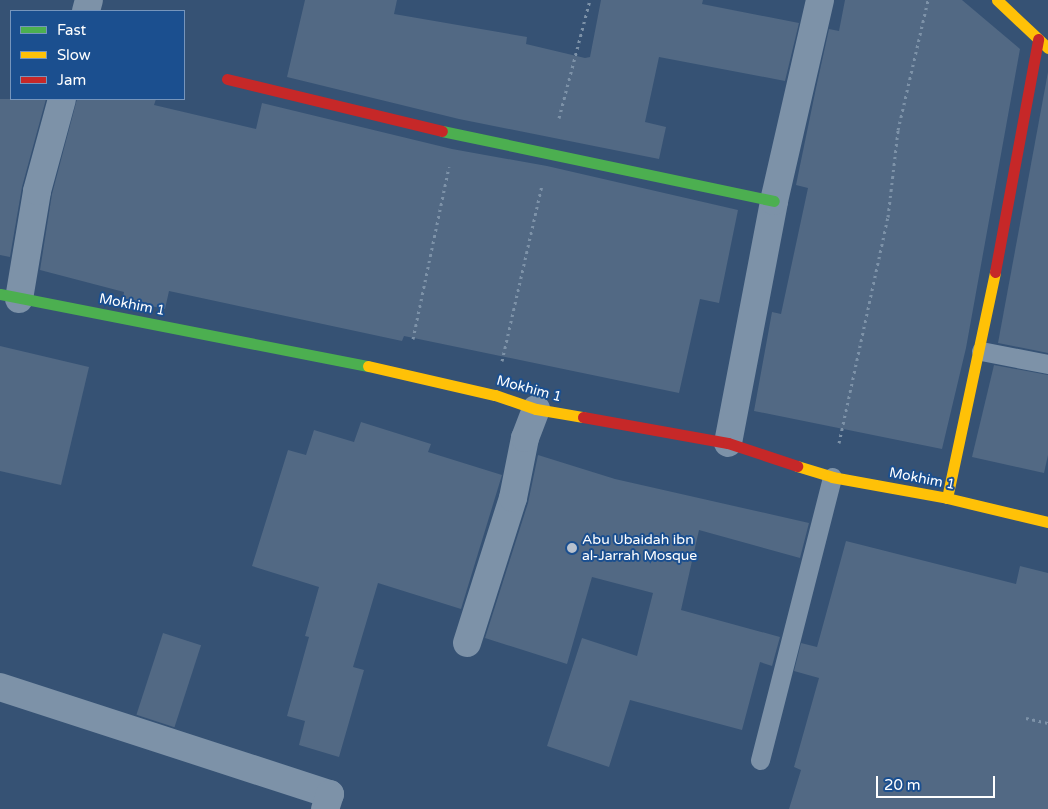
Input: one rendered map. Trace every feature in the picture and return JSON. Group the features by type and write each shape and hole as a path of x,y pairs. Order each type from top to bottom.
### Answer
{"street":[{"path":"728,443 774,201 820,0"},
{"path":"997,0 1048,48"},
{"path":"948,498 980,351 1038,39"},
{"path":"227,79 456,134 550,150 774,201"},
{"path":"10,297 62,100"},
{"name":"Mokhim 1","path":"10,297 406,374 495,395 536,408 728,443 832,478 948,498 1048,522"},
{"path":"467,643 512,498 526,438 536,408"},
{"path":"0,687 330,794 326,809"}],"lane":[{"path":"980,351 1048,364"},
{"path":"760,760 832,478"}],"path":[{"path":"495,395 550,150 590,0"},
{"path":"832,478 888,217 898,130 928,0"},
{"path":"406,374 456,134"},
{"path":"1026,718 1048,723"}],"building":[{"path":"305,0 397,0 394,14 527,37 526,44 585,58 590,57 601,0 703,0 702,4 799,23 785,81 659,57 645,122 666,127 659,159 459,119 287,77"},
{"path":"845,0 962,0 1020,49 966,348 942,449 754,411 772,312 781,314 808,188 796,185 829,29 839,31"},
{"path":"1048,72 1048,353 998,343"},
{"path":"0,99 46,100 22,187 10,257 0,255"},
{"path":"77,100 156,100 154,105 256,129 262,103 452,149 547,166 738,210 719,303 700,299 679,393 404,336 402,341 169,291 165,309 123,300 124,292 40,270 52,194"},
{"path":"0,346 89,367 61,485 0,471"},
{"path":"994,365 1048,375 1048,455 1044,473 972,457"},
{"path":"361,422 431,444 428,452 502,475 461,609 378,583 353,667 364,670 339,757 299,745 305,721 287,716 309,637 305,636 319,587 252,566 288,450 306,455 314,430 354,442"},
{"path":"538,455 615,479 809,523 800,558 699,530 681,610 780,637 772,666 760,662 742,730 630,700 609,767 547,746 582,638 637,656 653,593 592,577 567,664 485,638 528,503"},
{"path":"846,541 1016,584 1020,566 1048,573 1048,809 789,809 801,770 794,767 819,678 794,671 801,643 817,647"},
{"path":"163,633 201,645 174,727 136,715"}],"traffic: fast":[{"path":"442,131 774,201"},
{"path":"0,294 368,366"}],"traffic: slow":[{"path":"997,0 1048,48"},
{"path":"947,498 995,272"},
{"path":"368,366 495,395 536,409 583,417"},
{"path":"797,466 832,477 947,498 1048,522"}],"traffic: jam":[{"path":"995,272 1038,39"},
{"path":"227,79 442,131"},
{"path":"583,417 728,443 797,466"}],"place":[{"name":"Abu Ubaidah ibn al-Jarrah Mosque","path":"572,548"}]}
